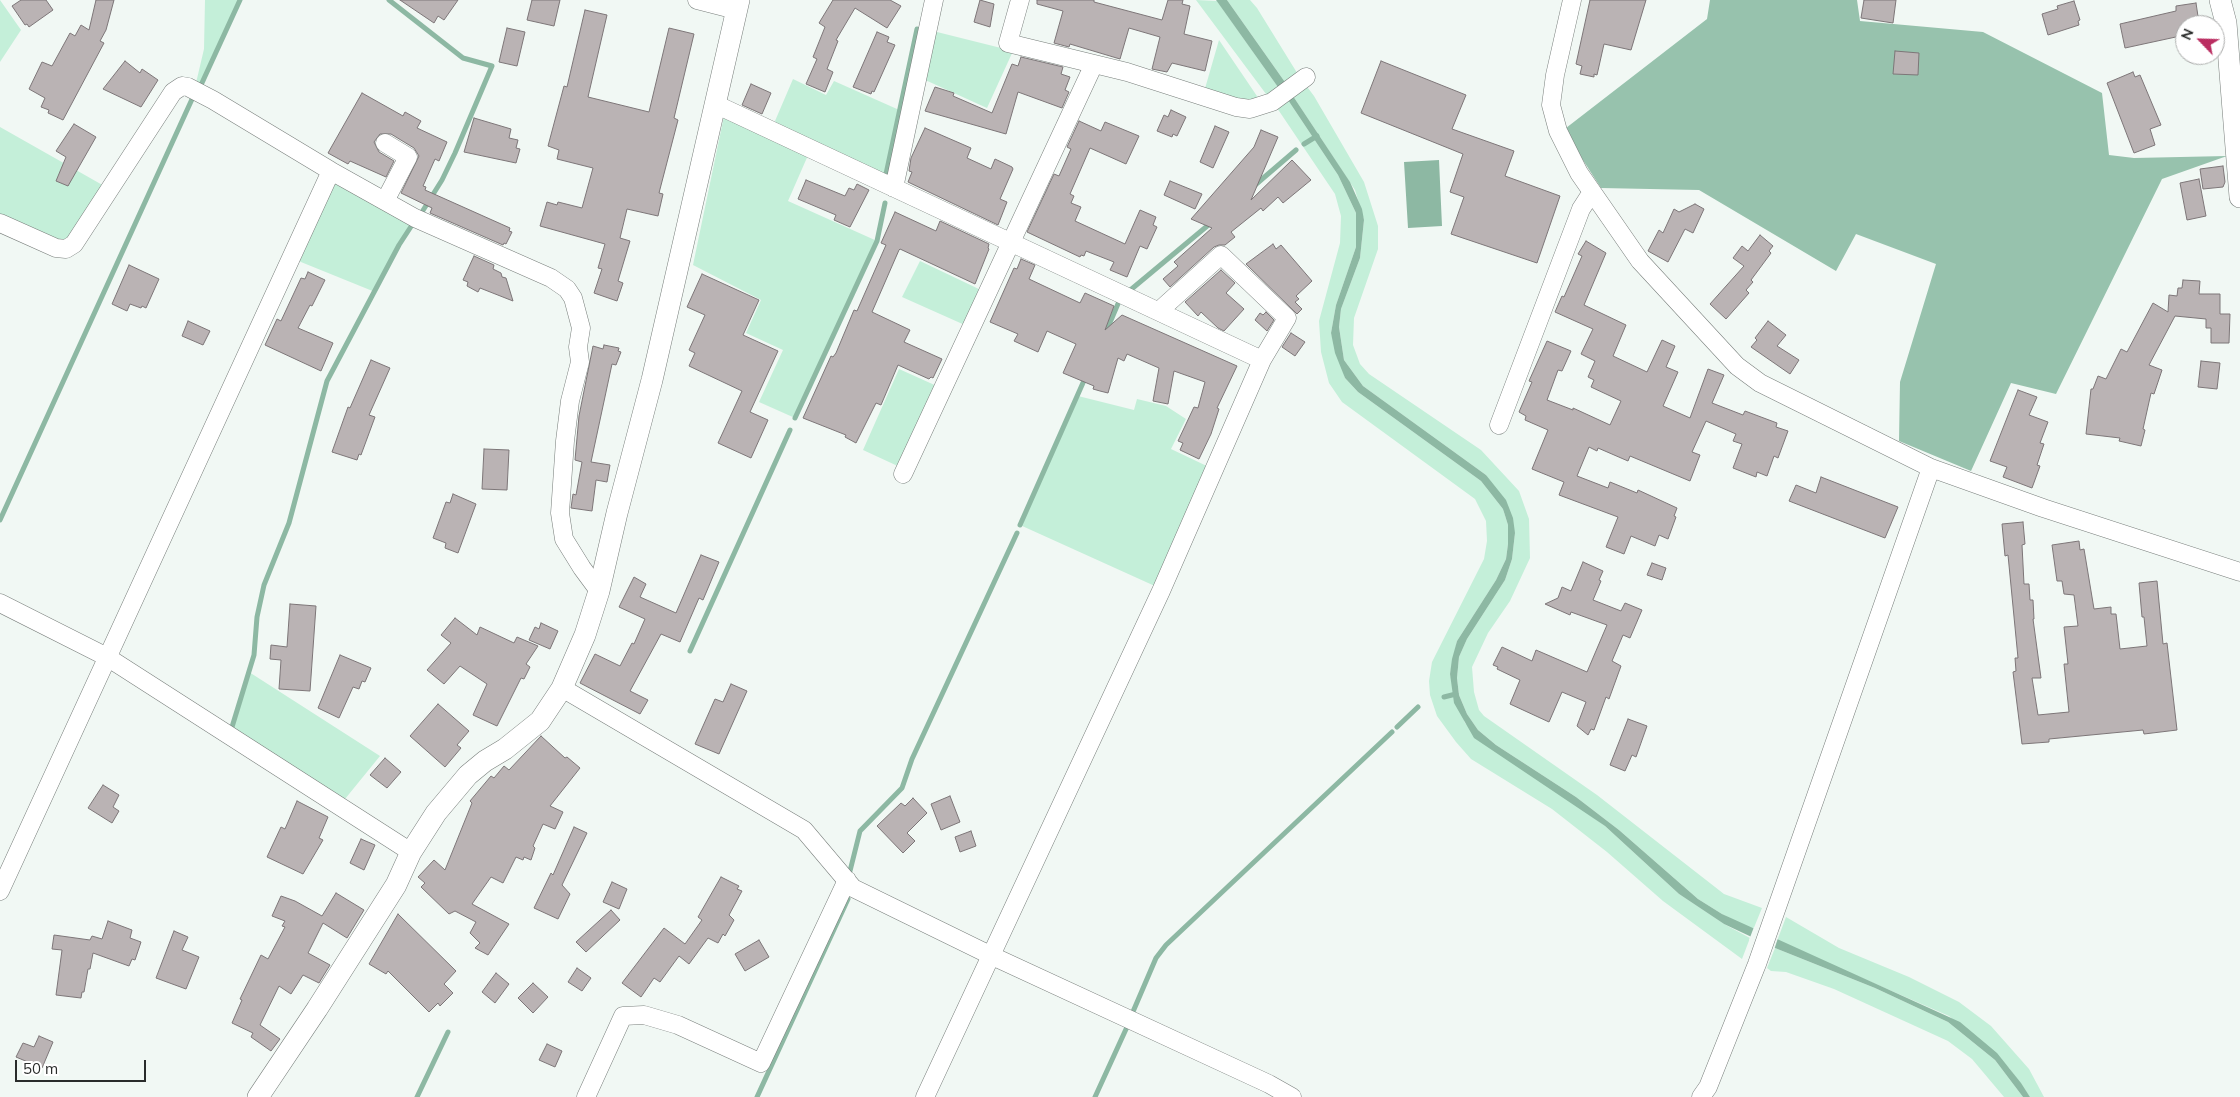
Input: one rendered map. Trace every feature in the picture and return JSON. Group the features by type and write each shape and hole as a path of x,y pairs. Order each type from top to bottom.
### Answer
{"street":[{"path":"258,1097 317,1010 396,885 411,852 436,813 468,775 540,721 562,688 585,635 599,591 617,513 650,388 737,5 697,0"},
{"path":"894,188 934,0"},
{"path":"1020,0 1008,43 1127,72 1236,108 1250,109 1272,102 1304,79"},
{"path":"1572,0 1555,75 1551,105 1558,131 1579,174 1640,261 1736,366 1760,383 1931,468 2034,505 2240,572"},
{"path":"2220,0 2233,23 2240,197"},
{"path":"903,474 1094,64"},
{"path":"0,223 56,248 66,249 74,244 173,92 182,86 188,87 213,100 331,171 415,218 551,278 567,289 573,298 581,328 578,347 580,362 570,401 560,513 564,539 599,591"},
{"path":"716,104 1262,360"},
{"path":"385,144 408,157 385,201"},
{"path":"0,891 331,171"},
{"path":"1500,425 1580,209 1592,192"},
{"path":"925,1097 1161,591 1262,360 1287,318 1221,255 1159,311"},
{"path":"1701,1097 1708,1087 1757,964 1931,468"},
{"path":"0,603 106,657 411,852"},
{"path":"562,688 804,830 853,888 990,955 1269,1084 1292,1097"},
{"path":"586,1097 623,1016 644,1015 678,1025 761,1063 847,880"}],"shaded area":[{"path":"0,0 21,30 0,62"},
{"path":"205,0 240,0 201,85 196,83 204,49"},
{"path":"1196,0 1217,1 1280,90 1269,98"},
{"path":"1216,0 1227,0 1287,85 1280,90"},
{"path":"1227,0 1250,0 1257,8 1299,76 1287,85"},
{"path":"1710,0 1857,0 1860,21 1983,32 2102,93 2109,155 2134,158 2227,156 2162,179 2056,394 2011,383 1971,471 1899,441 1900,382 1936,264 1856,234 1836,271 1699,190 1601,188 1579,154 1566,128 1707,19"},
{"path":"933,31 1013,51 987,108 923,79"},
{"path":"1219,40 1261,102 1242,104 1204,92"},
{"path":"793,79 826,95 834,81 906,113 890,181 778,127 775,121"},
{"path":"1305,84 1314,96 1364,182 1378,226 1378,249 1354,318 1353,345 1360,364 1369,374 1481,450 1519,491 1529,519 1530,558 1510,601 1488,633 1472,667 1474,692 1479,710 1484,716 1597,795 1724,894 1762,908 1753,930 1698,899 1619,830 1576,797 1496,745 1478,730 1467,714 1459,695 1457,678 1459,657 1467,639 1505,580 1512,559 1515,533 1486,475 1363,386 1344,360 1339,327 1341,309 1360,258 1364,220 1355,190 1291,93"},
{"path":"1291,93 1350,182 1362,209 1364,220 1360,258 1341,309 1339,327 1344,360 1363,386 1486,475 1506,500 1513,518 1515,533 1512,559 1505,580 1467,639 1459,657 1457,678 1459,695 1467,714 1478,730 1496,745 1576,797 1619,830 1698,899 1722,914 1960,1022 1997,1053 2030,1097 2023,1097 1995,1060 1948,1022 1875,988 1775,948 1724,924 1679,894 1605,826 1474,738 1454,703 1450,674 1452,659 1457,641 1496,580 1506,559 1508,525 1503,509 1481,481 1358,392 1345,378 1335,353 1331,333 1336,305 1356,247 1356,213 1338,175 1286,97"},
{"path":"1286,97 1338,175 1356,213 1356,247 1336,305 1331,333 1345,378 1358,392 1481,481 1503,509 1508,525 1506,559 1496,580 1457,641 1450,674 1465,723 1605,826 1679,894 1724,924 1750,938 1742,959 1663,901 1607,852 1552,809 1471,759 1437,716 1430,695 1429,681 1432,662 1484,559 1487,541 1486,521 1475,499 1342,402 1329,383 1321,352 1319,321 1340,243 1341,216 1335,194 1275,105"},
{"path":"724,116 809,153 788,201 877,241 795,418 759,402 783,350 746,333 761,300 693,265"},
{"path":"0,127 106,187 66,246 0,218"},
{"path":"1439,160 1442,226 1408,228 1404,162"},
{"path":"335,177 412,225 399,245 375,292 296,260"},
{"path":"920,261 983,291 967,326 902,297"},
{"path":"899,369 939,387 902,468 863,450"},
{"path":"1078,396 1134,410 1137,399 1166,406 1186,419 1171,449 1211,468 1157,587 1020,525"},
{"path":"249,672 380,756 345,799 232,727"},
{"path":"1786,917 1839,948 1909,977 1959,1002 1991,1026 2029,1069 2044,1097 2030,1097 2009,1068 1949,1016 1777,941"},
{"path":"1775,948 1875,988 1948,1022 1995,1060 2023,1097 2004,1097 1972,1059 1948,1041 1834,989 1786,972 1771,971 1767,968"}],"pier":[{"path":"1754,927 1778,938 1774,950 1749,940"}],"building":[{"path":"21,0 46,0 53,10 29,27 27,24 25,25 12,6"},
{"path":"96,0 114,0 106,30 100,41 104,43 63,120 48,113 49,110 41,107 45,98 29,89 42,62 52,66 70,33 75,36 81,25 89,30"},
{"path":"400,0 458,0 444,20 438,16 434,23"},
{"path":"532,0 560,0 554,26 527,20"},
{"path":"833,0 890,0 901,6 887,28 855,8 836,40 838,41 827,69 833,72 825,92 806,84 817,59 813,57 825,27 819,23"},
{"path":"980,0 994,4 990,27 974,22"},
{"path":"1037,0 1094,0 1094,2 1162,20 1168,0 1183,0 1182,4 1190,6 1184,34 1212,41 1205,71 1172,63 1167,72 1152,69 1160,37 1129,28 1120,59 1070,44 1069,47 1054,43 1063,11 1037,4"},
{"path":"1590,0 1646,0 1631,50 1604,44 1597,75 1594,74 1594,77 1580,74 1582,66 1576,64"},
{"path":"1864,0 1896,0 1893,23 1861,18"},
{"path":"2074,1 2080,20 2078,21 2079,25 2048,35 2042,14 2058,9 2057,6"},
{"path":"2196,3 2198,15 2175,15 2175,37 2125,48 2120,24 2176,11 2176,6"},
{"path":"585,10 607,15 588,97 649,112 669,28 694,34 674,118 678,120 659,193 663,194 658,216 627,209 620,238 630,241 618,281 623,283 617,301 594,293 602,269 598,268 605,244 540,226 547,202 557,205 558,202 582,208 593,168 557,159 559,150 548,146 564,86 567,87"},
{"path":"507,28 525,32 517,66 499,62"},
{"path":"877,32 889,37 887,42 895,45 874,92 872,91 871,94 853,87"},
{"path":"1895,51 1919,53 1918,75 1893,74"},
{"path":"1021,57 1063,67 1061,74 1070,77 1065,90 1069,92 1062,108 1018,92 1006,134 925,111 935,87 954,93 953,96 992,113 1012,64 1018,66"},
{"path":"125,61 140,73 142,69 158,80 141,107 103,89"},
{"path":"1381,61 1466,95 1452,129 1514,151 1505,176 1560,196 1537,263 1451,234 1464,197 1450,192 1463,154 1361,113"},
{"path":"2133,72 2135,77 2140,75 2161,125 2150,129 2155,145 2134,153 2107,83"},
{"path":"751,84 771,93 762,114 742,105"},
{"path":"362,93 403,116 405,112 421,121 417,128 447,142 439,161 435,159 423,186 426,187 425,190 510,228 509,231 512,232 506,244 504,243 503,245 430,213 432,208 401,193 419,156 414,148 391,134 380,134 374,142 379,152 394,161 386,177 350,161 348,164 328,153"},
{"path":"1171,110 1186,117 1177,136 1173,134 1172,137 1157,131 1164,115 1168,117"},
{"path":"474,118 511,129 509,138 518,140 516,148 520,149 516,163 464,152"},
{"path":"1079,121 1101,131 1105,122 1139,136 1126,164 1090,148 1070,194 1074,196 1071,203 1081,207 1075,221 1125,244 1140,210 1156,217 1153,225 1157,227 1147,249 1140,246 1127,277 1110,270 1114,262 1086,251 1084,256 1081,255 1080,257 1027,232 1054,174 1059,176 1071,149 1067,147"},
{"path":"74,124 96,137 68,186 56,181 66,157 56,151"},
{"path":"1215,126 1229,132 1213,168 1200,162"},
{"path":"925,128 971,148 967,158 991,169 995,159 1012,167 1013,169 1000,199 1007,202 998,225 908,182 912,172 909,171 911,158"},
{"path":"1261,130 1278,137 1251,200 1292,160 1311,180 1283,203 1278,197 1263,211 1261,208 1231,232 1235,237 1225,245 1214,247 1170,287 1163,279 1178,266 1174,262 1212,228 1191,219 1254,147"},
{"path":"2223,166 2225,182 2223,187 2203,189 2200,169"},
{"path":"2199,179 2206,216 2187,220 2180,183"},
{"path":"806,180 845,196 849,188 854,190 857,184 869,190 850,227 834,220 836,215 798,199"},
{"path":"1170,181 1202,194 1195,209 1164,195"},
{"path":"1695,204 1704,209 1693,233 1685,229 1668,262 1648,251 1659,230 1663,233 1674,209 1679,212"},
{"path":"895,212 936,231 940,221 989,244 989,249 975,284 899,250 872,312 910,330 904,342 942,359 933,378 929,379 898,365 881,405 876,403 856,443 845,437 846,435 803,418 831,356 833,357 836,353 854,310 857,311 886,245 881,243"},
{"path":"1760,235 1773,246 1769,251 1771,253 1751,280 1753,282 1746,290 1749,293 1726,319 1710,304 1744,266 1733,258 1742,246 1748,251"},
{"path":"1586,241 1606,253 1584,305 1626,325 1613,356 1647,372 1662,340 1675,346 1666,367 1678,372 1663,406 1690,418 1708,369 1724,375 1712,403 1743,415 1745,411 1777,423 1776,427 1788,431 1778,458 1774,456 1767,476 1757,472 1756,477 1733,468 1742,444 1733,441 1736,434 1706,421 1692,452 1700,455 1690,481 1630,456 1628,461 1598,448 1597,451 1589,447 1577,476 1608,488 1610,482 1637,493 1638,490 1677,508 1674,516 1676,517 1668,539 1659,535 1655,546 1631,536 1624,554 1606,547 1618,517 1559,495 1564,482 1532,469 1548,430 1525,420 1526,416 1519,412 1532,382 1529,381 1547,341 1571,351 1562,371 1558,370 1547,400 1573,410 1573,408 1610,425 1621,401 1591,387 1594,380 1588,377 1595,361 1581,354 1593,329 1555,312 1562,296 1564,297 1582,256 1578,254"},
{"path":"1273,244 1276,249 1281,245 1312,281 1296,296 1299,299 1295,302 1302,309 1297,314 1246,264"},
{"path":"474,256 494,265 493,269 506,278 513,301 480,288 478,292 467,286 468,282 463,280"},
{"path":"1021,259 1035,265 1029,279 1080,303 1085,293 1114,306 1105,330 1122,315 1237,366 1217,408 1219,409 1211,434 1199,459 1180,450 1183,443 1178,441 1194,407 1198,408 1205,382 1174,371 1168,404 1153,401 1159,368 1127,354 1124,361 1118,358 1108,393 1100,391 1093,389 1094,386 1063,373 1076,344 1047,331 1038,352 1014,341 1018,334 990,322 1014,268 1017,269"},
{"path":"129,265 159,279 146,308 130,304 127,311 112,304"},
{"path":"1221,270 1235,283 1226,293 1244,309 1224,331 1218,328 1201,312 1198,316 1185,302"},
{"path":"308,272 325,280 298,328 333,343 321,371 265,345 277,319 281,321 301,278 305,279"},
{"path":"702,274 759,300 743,335 778,351 750,412 768,420 751,458 718,443 742,391 689,366 695,353 689,350 705,315 687,307"},
{"path":"2183,280 2200,281 2199,294 2220,294 2220,314 2230,314 2229,343 2211,343 2211,328 2206,328 2206,319 2175,316 2149,365 2162,370 2154,394 2151,393 2141,446 2119,441 2120,438 2086,434 2091,389 2093,389 2098,376 2106,379 2121,349 2127,352 2153,303 2168,312 2169,295 2177,296 2178,288 2182,288"},
{"path":"1266,312 1274,320 1267,331 1255,320 1260,313 1263,315"},
{"path":"188,321 210,331 203,345 182,336"},
{"path":"1768,321 1786,335 1777,346 1799,360 1790,374 1751,347 1757,340 1755,338"},
{"path":"1291,333 1305,342 1295,356 1282,347"},
{"path":"604,345 619,348 618,351 621,352 616,365 612,364 591,462 610,465 607,482 596,480 592,511 571,508 573,494 576,495 582,462 575,460 579,416 593,346 603,349"},
{"path":"371,360 390,368 369,415 375,417 361,455 359,454 357,460 332,452 348,407 350,408"},
{"path":"2201,361 2220,363 2217,389 2198,387"},
{"path":"2018,390 2037,397 2029,415 2048,422 2040,443 2044,444 2037,465 2040,466 2032,488 2003,477 2007,467 1990,461"},
{"path":"484,449 509,450 507,490 482,489"},
{"path":"1821,477 1898,507 1885,538 1789,501 1796,485 1816,493"},
{"path":"453,494 476,504 458,553 445,548 446,543 433,538 446,502 450,503"},
{"path":"2023,522 2025,544 2022,545 2024,584 2029,584 2030,600 2033,600 2033,619 2041,678 2032,678 2038,715 2069,712 2064,664 2068,664 2064,627 2078,626 2074,595 2064,594 2062,581 2057,581 2052,545 2079,541 2080,550 2084,549 2094,609 2111,607 2111,614 2116,614 2120,649 2147,646 2139,583 2157,581 2163,644 2167,643 2177,730 2144,734 2143,730 2049,739 2049,742 2022,744 2013,672 2016,671 2015,658 2018,658 2008,555 2005,556 2002,524"},
{"path":"701,555 719,562 703,600 699,598 680,642 661,634 630,691 648,700 640,714 580,683 595,654 620,666 632,643 634,644 645,619 619,607 634,577 646,584 640,597 676,613"},
{"path":"1583,562 1603,571 1593,600 1621,611 1625,603 1642,610 1630,638 1623,635 1612,661 1621,666 1609,699 1606,697 1594,730 1591,729 1588,735 1577,726 1586,702 1562,692 1549,722 1510,704 1520,680 1497,669 1498,667 1493,665 1502,647 1532,661 1536,650 1587,672 1607,625 1571,612 1570,615 1545,604 1558,598 1562,587 1571,591"},
{"path":"1652,563 1666,568 1662,580 1647,575"},
{"path":"290,604 316,606 310,691 279,689 281,660 270,659 271,645 287,647"},
{"path":"455,618 477,635 480,627 514,643 517,637 538,646 526,664 530,667 524,679 521,678 497,726 473,715 487,684 460,666 444,684 427,670 451,643 441,635"},
{"path":"541,623 558,631 550,649 529,640 535,627 539,629"},
{"path":"340,655 371,668 365,682 362,681 359,689 353,687 339,718 318,708"},
{"path":"731,684 747,691 719,754 695,744 715,699 723,702"},
{"path":"438,704 469,731 457,745 461,748 445,767 410,736"},
{"path":"1628,719 1647,726 1636,757 1632,755 1625,771 1610,765"},
{"path":"541,736 565,758 567,757 580,768 550,806 563,812 555,829 543,824 533,846 535,848 531,860 524,857 523,860 516,857 503,883 491,877 472,904 509,924 488,955 475,948 480,943 470,933 476,922 455,911 449,914 421,887 425,883 418,877 434,860 445,870 472,803 470,801 491,776 494,778 504,766 509,770"},
{"path":"385,758 401,772 387,788 370,775"},
{"path":"103,785 119,795 113,807 119,811 112,823 88,808"},
{"path":"950,796 960,822 941,830 931,804"},
{"path":"913,798 927,813 907,833 915,841 903,853 877,826 901,803 905,806"},
{"path":"297,801 328,817 319,838 323,840 303,874 267,857 281,827 285,829"},
{"path":"574,827 587,833 562,885 570,894 558,919 534,908 551,873 553,875"},
{"path":"971,831 976,846 960,852 955,837"},
{"path":"361,839 375,845 364,870 350,863"},
{"path":"721,877 739,886 737,889 742,891 729,915 734,920 725,936 723,934 718,943 708,938 689,964 679,956 660,982 654,978 641,997 622,983 664,928 685,944 702,920 698,917"},
{"path":"612,882 627,889 619,909 603,902"},
{"path":"336,893 364,910 347,938 323,923 308,953 330,965 319,983 303,975 291,994 279,986 260,1025 280,1039 271,1051 251,1037 253,1033 232,1023 242,1000 240,999 261,955 268,959 285,927 282,926 285,921 272,916 281,896 295,901 322,916"},
{"path":"611,910 620,920 586,952 576,942"},
{"path":"398,914 456,971 444,984 453,993 440,1006 438,1003 429,1012 388,971 386,974 369,964"},
{"path":"108,921 132,930 130,938 141,942 135,960 132,959 129,966 93,953 81,998 56,995 62,950 52,949 54,935 90,940 92,936 102,939"},
{"path":"174,931 188,937 182,950 199,957 186,989 156,978"},
{"path":"759,940 769,957 745,971 735,954"},
{"path":"577,968 591,978 582,991 568,982"},
{"path":"496,973 509,984 495,1003 482,992"},
{"path":"533,983 548,997 533,1013 518,998"},
{"path":"39,1036 53,1042 42,1068 16,1057 23,1043 34,1047"},
{"path":"547,1044 562,1051 555,1067 539,1060"}],"waterway":[{"path":"201,85 240,0"},
{"path":"389,0 463,58 492,66 455,153 442,180 422,212"},
{"path":"886,174 917,29"},
{"path":"0,520 193,97"},
{"path":"1304,144 1317,136"},
{"path":"1254,186 1296,150"},
{"path":"795,418 877,241 885,203"},
{"path":"1128,292 1212,222"},
{"path":"232,727 254,655 257,617 264,585 289,523 327,381 399,245 412,225"},
{"path":"1106,332 1120,299"},
{"path":"1020,525 1086,376"},
{"path":"690,651 790,430"},
{"path":"849,875 860,831 902,788 912,759 1017,533"},
{"path":"1444,697 1456,694"},
{"path":"1397,727 1418,707"},
{"path":"1132,1014 1156,958 1166,945 1392,732"},
{"path":"757,1097 848,899"},
{"path":"1095,1097 1127,1027"},
{"path":"417,1097 448,1032"}]}
